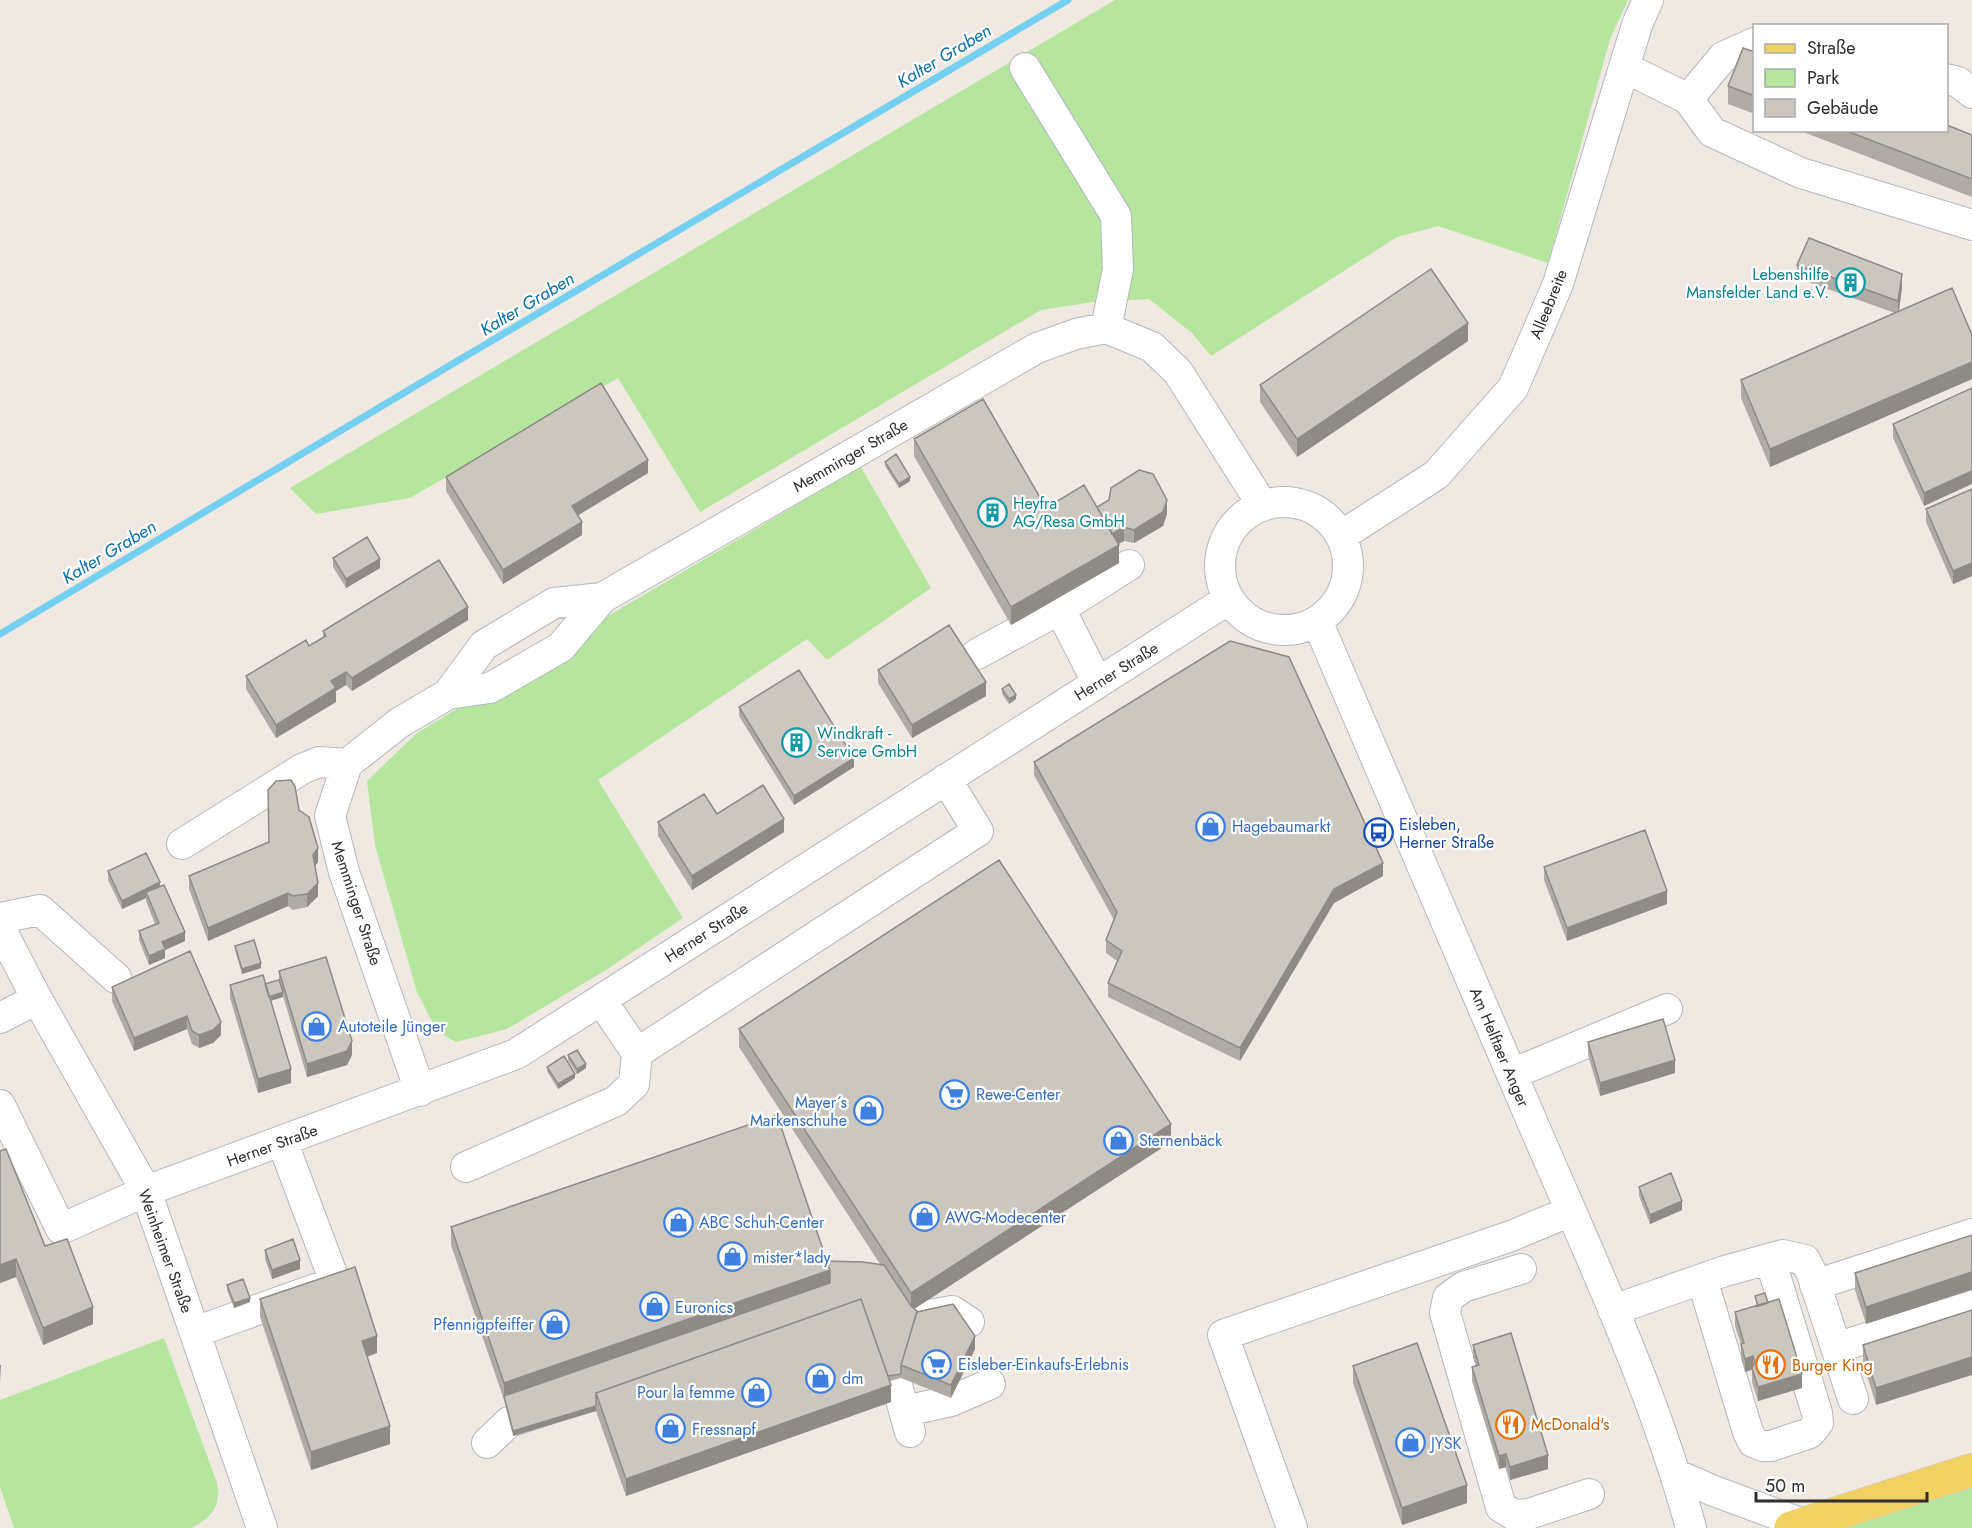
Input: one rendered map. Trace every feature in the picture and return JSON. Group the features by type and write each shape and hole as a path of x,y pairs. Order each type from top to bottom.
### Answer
{"main road":[{"path":"1797,1526 1972,1470"}],"street":[{"name":"Alleebreite","path":"1341,536 1436,475 1513,388 1558,284 1636,25 1648,0"},
{"path":"1688,99 1723,57 1753,45"},
{"path":"1624,67 1688,99 1712,132 1801,173 1972,225"},
{"path":"1025,68 1116,216 1118,269 1106,328 1152,348 1178,372 1263,506"},
{"path":"1948,79 1958,82 1972,93"},
{"name":"Memminger Straße","path":"420,1091 344,872 330,816 347,764 399,723 448,694 490,688 561,647 602,598 1037,348 1076,334 1106,328"},
{"path":"1281,502 1299,504 1316,510 1341,536 1347,554 1347,574 1342,592 1332,609 1317,621 1301,628 1285,630 1268,628 1253,622 1239,612 1229,599 1222,584 1220,568 1224,544 1236,524 1248,513 1263,506 1281,502"},
{"path":"976,654 1060,609 1129,565"},
{"name":"Memminger Straße","path":"448,694 484,645 554,603 602,598"},
{"name":"Herner Straße","path":"0,1105 61,1229 146,1191 516,1054 1229,599"},
{"path":"1060,609 1097,682"},
{"name":"Am Helftaer Anger","path":"1317,621 1654,1409 1677,1475 1691,1528"},
{"path":"182,844 302,768 319,762 347,764"},
{"path":"637,1053 978,831 946,779"},
{"path":"0,918 39,910 116,978"},
{"name":"Weinheimer Straße","path":"0,928 37,999 146,1191 262,1528"},
{"path":"0,1018 37,999"},
{"path":"466,1167 616,1101 634,1084 637,1053 601,1000"},
{"path":"1512,1074 1667,1009"},
{"path":"195,1332 335,1282 282,1141"},
{"path":"1292,1528 1223,1335 1521,1232 1571,1211"},
{"path":"1815,1285 1972,1234"},
{"path":"1612,1310 1770,1258 1783,1255 1805,1260 1853,1399"},
{"path":"1702,1279 1748,1432 1753,1442 1771,1446 1810,1433 1818,1423 1817,1413 1770,1258"},
{"path":"1521,1269 1463,1287 1448,1298 1445,1313 1501,1506 1514,1515 1529,1514 1589,1494"},
{"path":"1836,1348 1972,1304"},
{"path":"969,1322 952,1311 910,1319 882,1311 908,1421 990,1384"},
{"path":"487,1443 509,1422 575,1399"},
{"path":"1677,1475 1797,1526"}],"green space":[{"path":"1115,0 1628,0 1610,39 1548,263 1438,226 1397,237 1211,356 1192,333 1149,299 1093,302 1041,310 700,512 618,378 410,498 316,514 290,488"},
{"path":"861,467 931,588 827,660 807,639 598,780 683,918 606,970 507,1029 456,1042 437,1031 417,992 375,845 367,781 416,734 608,616"},
{"path":"164,1338 217,1483 218,1498 209,1516 191,1528 14,1528 0,1487 0,1400"},
{"path":"1972,1488 1972,1528 1846,1528"}],"building":[{"path":"1743,48 1753,51 1753,95 1728,86"},
{"path":"1948,125 1972,135 1972,179 1849,132 1948,132"},
{"path":"1809,238 1902,274 1898,301 1797,265"},
{"path":"1431,269 1468,323 1297,439 1260,385"},
{"path":"1952,288 1972,335 1972,362 1770,449 1741,380"},
{"path":"601,383 648,460 572,506 582,522 503,570 446,477"},
{"path":"1972,388 1972,471 1924,493 1893,424"},
{"name":"Heyfra AG/Resa GmbH","path":"983,399 1046,508 1084,485 1119,545 1011,607 914,439"},
{"path":"896,454 910,477 899,484 885,462"},
{"path":"1139,470 1153,474 1167,500 1163,512 1134,530 1124,527 1112,534 1097,507 1109,500 1111,488"},
{"path":"1972,489 1972,563 1953,571 1926,509"},
{"path":"367,537 380,559 346,579 333,558"},
{"path":"439,560 468,607 352,678 346,672 331,681 336,688 276,725 246,676 306,640 309,646 326,636 323,631"},
{"path":"949,625 986,682 912,725 878,670"},
{"name":"Hagebaumarkt","path":"1230,641 1289,657 1383,863 1334,889 1240,1048 1108,983 1122,951 1106,940 1117,912 1034,762"},
{"name":"Windkraft - Service GmbH","path":"799,670 854,758 794,796 739,707"},
{"path":"1009,684 1016,695 1009,699 1002,689"},
{"path":"291,780 295,786 299,810 309,817 318,848 313,855 318,883 307,894 293,896 288,893 208,928 189,876 269,842 268,790 276,781"},
{"path":"763,785 784,819 692,876 658,822 704,794 717,814"},
{"path":"1645,830 1667,891 1567,928 1544,867"},
{"path":"146,853 160,882 122,901 108,871"},
{"name":"Rewe-Center","path":"999,860 1171,1124 911,1293 739,1029"},
{"path":"164,885 185,932 162,942 165,949 149,956 139,931 159,923 146,892"},
{"path":"254,940 261,963 242,969 235,946"},
{"path":"190,951 221,1022 213,1030 199,1035 192,1031 187,1016 134,1038 112,987"},
{"name":"Autoteile Jünger","path":"326,957 352,1041 347,1051 307,1064 279,971"},
{"path":"263,975 291,1069 258,1079 230,985"},
{"path":"279,980 283,992 269,997 265,984"},
{"path":"1663,1019 1675,1060 1600,1083 1588,1042"},
{"path":"577,1050 586,1064 577,1069 568,1055"},
{"path":"564,1056 575,1074 558,1084 547,1067"},
{"path":"777,1115 830,1270 504,1383 451,1227"},
{"path":"6,1149 45,1246 67,1239 93,1307 43,1328 16,1259 0,1265 0,1151"},
{"path":"1671,1173 1682,1201 1650,1215 1639,1187"},
{"path":"1972,1235 1972,1272 1866,1307 1855,1273"},
{"path":"293,1239 300,1260 272,1270 265,1250"},
{"path":"827,1261 884,1265 911,1306 917,1311 901,1365 901,1374 888,1376 861,1299 596,1393 596,1406 513,1431 504,1396 830,1283"},
{"path":"355,1267 377,1336 362,1341 390,1426 311,1452 260,1299"},
{"path":"243,1279 250,1298 234,1303 227,1285"},
{"path":"1765,1293 1768,1303 1758,1306 1755,1296"},
{"path":"861,1299 891,1385 626,1479 596,1393"},
{"path":"1779,1299 1802,1374 1758,1387 1752,1368 1755,1362 1753,1356 1745,1359 1741,1344 1744,1343 1735,1312"},
{"name":"Eisleber-Einkaufs-Erlebnis","path":"953,1304 975,1336 951,1385 901,1365 917,1312"},
{"path":"1972,1310 1972,1357 1876,1388 1863,1345"},
{"name":"McDonald's","path":"1511,1333 1548,1455 1510,1467 1506,1454 1499,1456 1472,1367 1479,1365 1473,1345"},
{"name":"JYSK","path":"1417,1343 1467,1485 1402,1508 1353,1366"}],"waterway":[{"name":"Kalter Graben","path":"0,634 1068,0"}],"place":[{"name":"Lebenshilfe Mansfelder Land e.V.","path":"1850,283"},
{"name":"Heyfra AG/Resa GmbH","path":"992,512"},
{"name":"Windkraft - Service GmbH","path":"796,742"},
{"name":"Hagebaumarkt","path":"1211,826"},
{"name":"Eisleben, Herner Straße","path":"1378,833"},
{"name":"Autoteile Jünger","path":"317,1026"},
{"name":"Rewe-Center","path":"955,1094"},
{"name":"Mayer´s Markenschuhe","path":"868,1111"},
{"name":"Sternenbäck","path":"1118,1140"},
{"name":"AWG-Modecenter","path":"924,1217"},
{"name":"ABC Schuh-Center","path":"678,1222"},
{"name":"mister*lady","path":"732,1257"},
{"name":"Euronics","path":"654,1307"},
{"name":"Pfennigpfeiffer","path":"555,1324"},
{"name":"Eisleber-Einkaufs-Erlebnis","path":"937,1364"},
{"name":"Burger King","path":"1771,1365"},
{"name":"dm","path":"821,1378"},
{"name":"Pour la femme","path":"756,1392"},
{"name":"McDonald's","path":"1510,1424"},
{"name":"Fressnapf","path":"671,1429"},
{"name":"JYSK","path":"1410,1443"}]}
